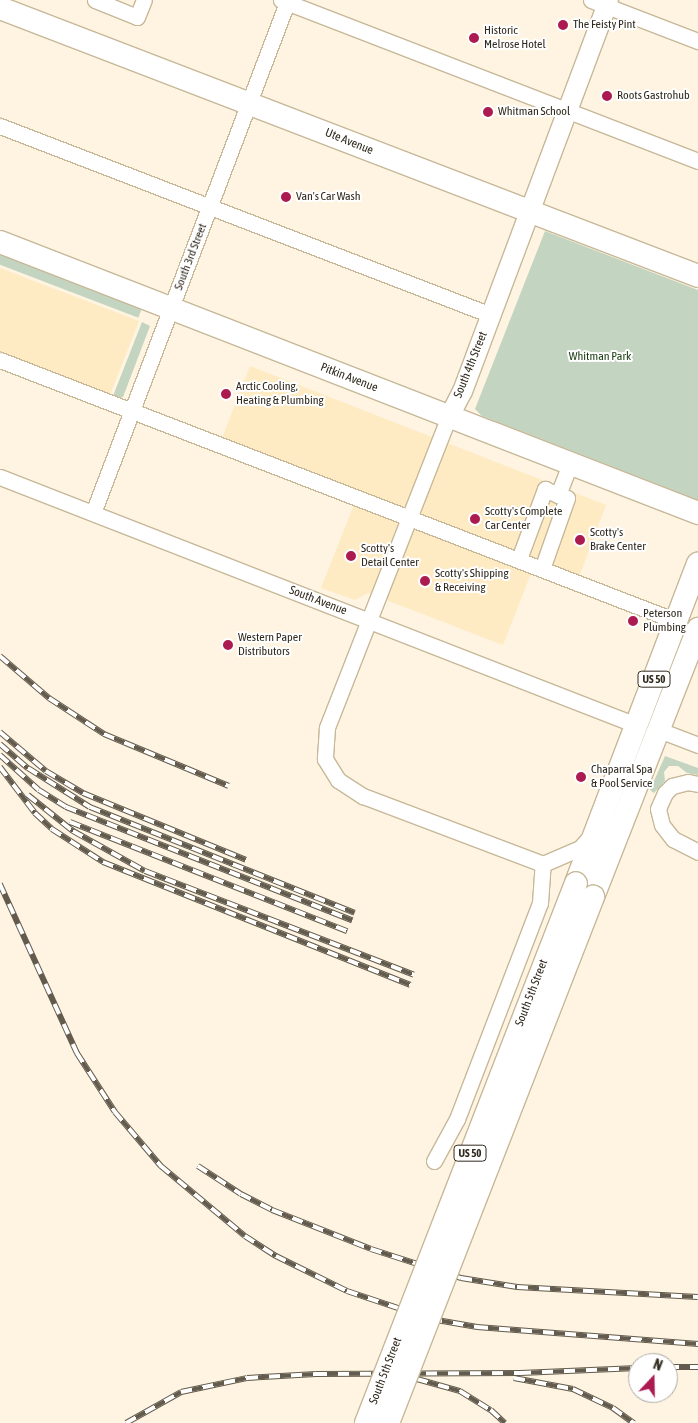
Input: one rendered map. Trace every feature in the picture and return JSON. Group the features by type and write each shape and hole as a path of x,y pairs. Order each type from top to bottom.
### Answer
{"highway":[{"name":"Ute Avenue","path":"0,8 527,212 698,276"},
{"name":"Pitkin Avenue","path":"0,242 698,513"},
{"name":"South 5th Street","path":"366,1423 698,563"},
{"path":"659,730 654,726 652,719 674,652 674,628"},
{"name":"South 5th Street","path":"388,1423 698,629"}],"main road":[{"name":"South 4th Street","path":"449,416 491,315 566,109 602,2"}],"street":[{"path":"94,0 137,17 144,0"},
{"path":"285,1 698,160"},
{"name":"South 3rd Street","path":"93,513 249,103 285,1"},
{"path":"602,2 698,41"},
{"path":"0,126 491,315"},
{"path":"0,360 518,559 674,628"},
{"name":"South 4th Street","path":"449,416 328,728 325,759 330,770 348,788 543,864"},
{"path":"558,495 570,464"},
{"name":"South Avenue","path":"0,477 636,725"},
{"path":"518,559 545,490 567,498 542,569"},
{"path":"659,730 698,744"},
{"path":"698,784 688,782 672,786 660,801 658,809 662,825 673,839 698,852"},
{"path":"434,1161 457,1118 540,903 543,864 580,848 598,825"}],"shaded area":[{"path":"0,268 139,321 110,395 0,353"},
{"name":"Scotty's Complete Car Center","path":"250,366 606,505 579,577 532,571 503,645 368,593 355,600 321,588 359,492 222,438"}],"green space":[{"name":"Whitman Park","path":"545,231 698,290 698,500 482,416 475,409"},
{"path":"0,254 142,308 138,318 0,265"},
{"path":"142,322 150,326 123,397 117,398 113,396"},
{"path":"665,756 698,768 698,775 687,773 678,766 669,766 664,772 665,781 654,793 650,790"}],"railway":[{"path":"0,656 49,698 104,734 229,786"},
{"path":"0,732 46,771 83,793 246,860"},
{"path":"0,744 28,768 90,807 355,913"},
{"path":"0,755 39,790 66,807 352,920"},
{"path":"0,767 35,813 52,829 103,862 410,985"},
{"path":"28,795 73,831 145,871 414,975"},
{"path":"70,822 347,931"},
{"path":"0,884 77,1053 115,1112 161,1166 245,1236 276,1256 347,1291 431,1319 477,1327 698,1344"},
{"path":"198,1166 241,1194 272,1210 371,1249 461,1278 517,1287 698,1297"},
{"path":"678,1367 698,1367"},
{"path":"126,1423 181,1392 247,1378 316,1374 520,1373 628,1368"},
{"path":"514,1378 573,1389 613,1408 634,1423"},
{"path":"417,1379 460,1391 491,1410 505,1423"}],"place":[{"name":"The Feisty Pint","path":"563,25"},
{"name":"Historic Melrose Hotel","path":"474,38"},
{"name":"Roots Gastrohub","path":"607,96"},
{"name":"Whitman School","path":"488,112"},
{"name":"Van's Car Wash","path":"286,197"},
{"name":"Arctic Cooling, Heating & Plumbing","path":"226,394"},
{"name":"Scotty's Complete Car Center","path":"475,519"},
{"name":"Scotty's Brake Center","path":"580,540"},
{"name":"Scotty's Detail Center","path":"351,556"},
{"name":"Scotty's Shipping & Receiving","path":"425,581"},
{"name":"Peterson Plumbing","path":"633,621"},
{"name":"Western Paper Distributors","path":"228,645"},
{"name":"Chaparral Spa & Pool Service","path":"581,777"}]}
